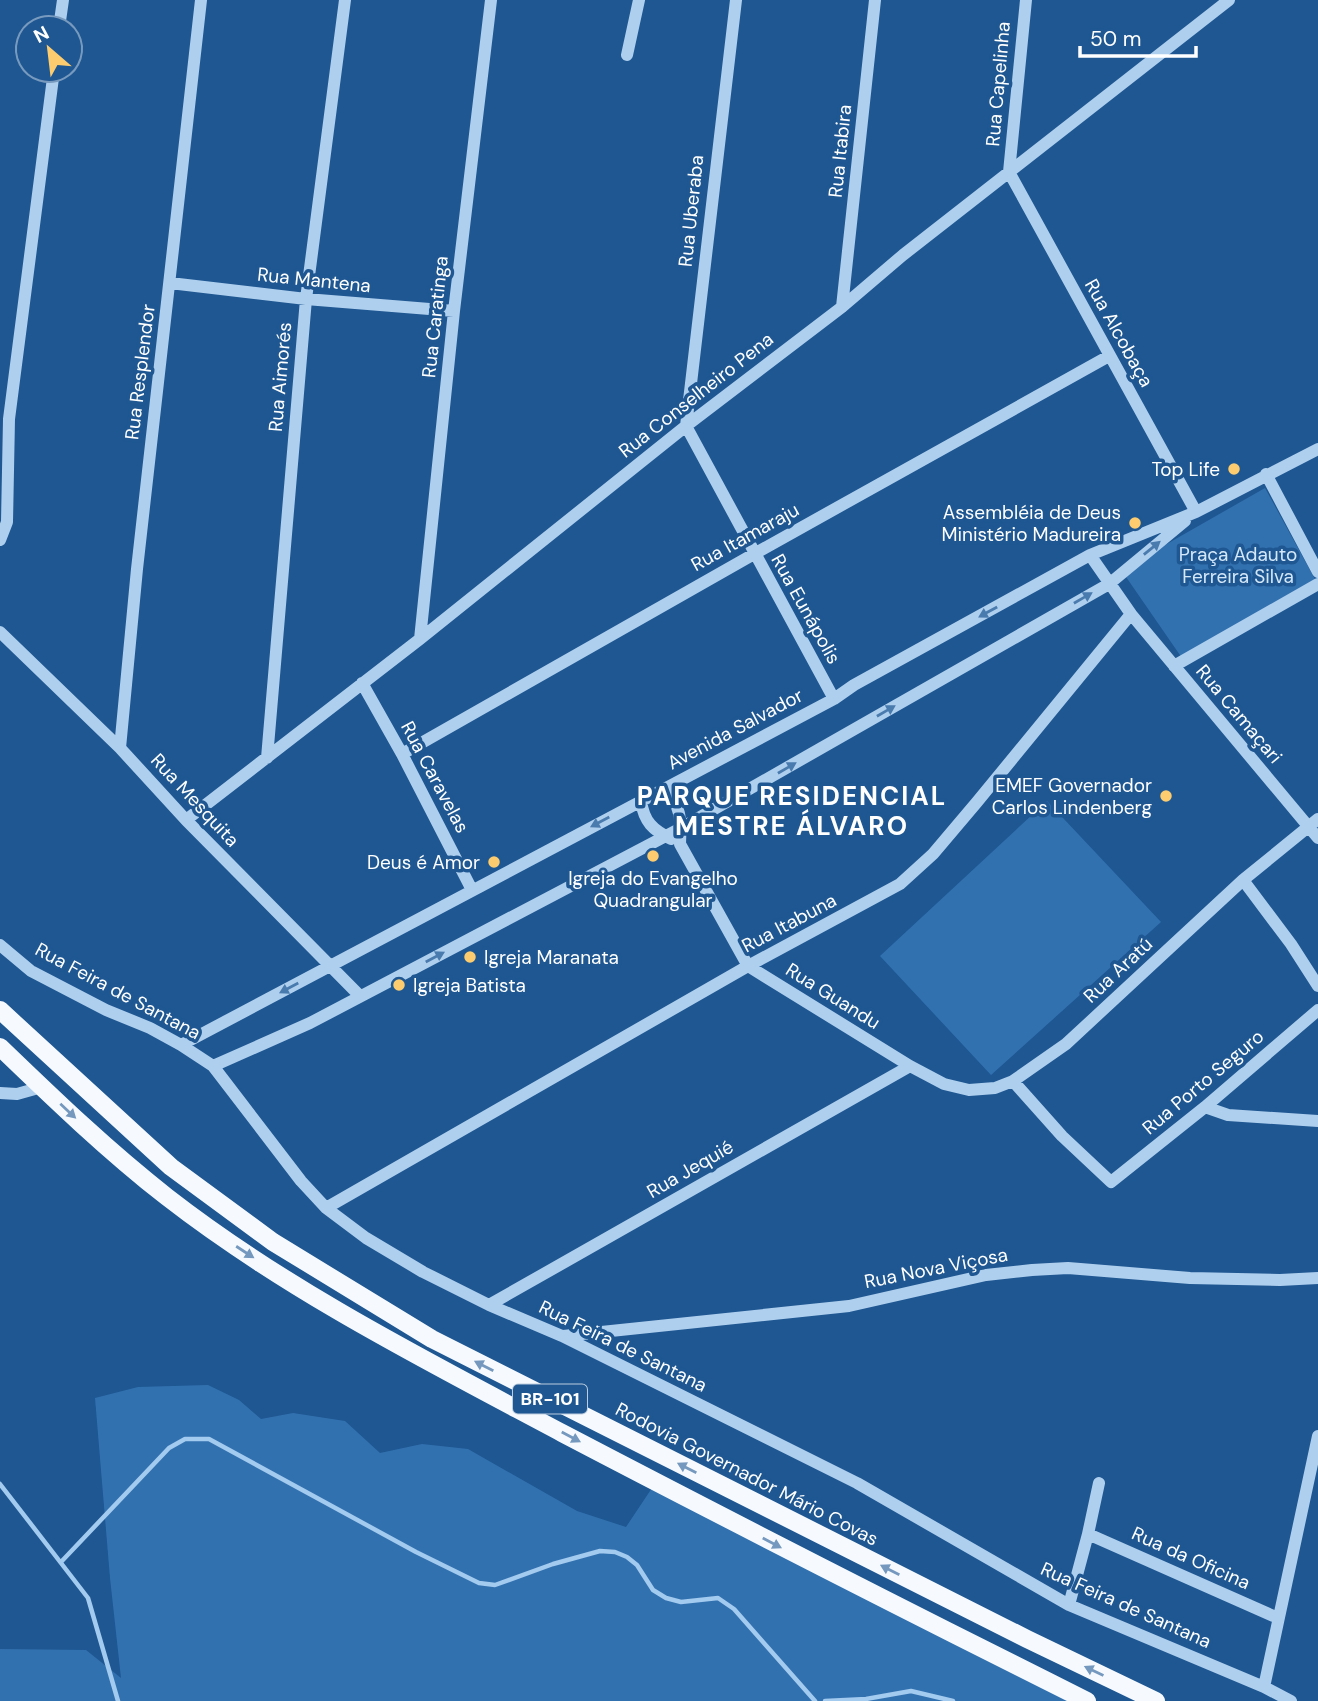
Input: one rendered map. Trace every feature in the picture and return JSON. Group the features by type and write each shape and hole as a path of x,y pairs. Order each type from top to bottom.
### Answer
{"main road":[{"name":"Rodovia Governador Mário Covas","path":"0,1010 171,1167 273,1242 432,1339 1027,1639 1156,1701"},
{"name":"BR-101","path":"0,1047 110,1150 166,1196 224,1239 359,1324 826,1571 1087,1701"}],"street":[{"name":"Rua Resplendor","path":"120,748 201,0"},
{"name":"Rua Aimorés","path":"267,758 306,299 345,0"},
{"name":"Rua Caratinga","path":"420,639 454,312 491,0"},
{"path":"627,55 639,0"},
{"name":"Rua Uberaba","path":"686,426 736,0"},
{"name":"Rua Itabira","path":"842,307 876,0"},
{"name":"Rua Capelinha","path":"1009,172 1026,0"},
{"name":"Rua Conselheiro Pena","path":"186,820 420,639 686,426 842,307 903,255 1218,4 1229,0"},
{"path":"0,540 7,523 9,419 52,84"},
{"name":"Rua Alcobaça","path":"1009,172 1196,512"},
{"name":"Rua Mantena","path":"170,283 306,299 454,312"},
{"name":"Rua Itamaraju","path":"402,754 1109,356"},
{"path":"0,405 9,419"},
{"name":"Rua Eunápolis","path":"686,426 834,699"},
{"name":"Avenida Salvador","path":"181,1045 834,699 1090,555 1196,512 1318,449"},
{"path":"1266,474 1318,572"},
{"name":"Avenida Salvador","path":"213,1066 310,1023 681,828 1109,584 1196,512"},
{"path":"1090,555 1130,614"},
{"path":"1174,666 1318,584"},
{"name":"Rua Camaçari","path":"1130,614 1313,824 1318,838"},
{"name":"Rua Itabuna","path":"326,1208 748,966 875,899 917,871 977,802 1130,614"},
{"name":"Rua Mesquita","path":"0,632 120,748 186,820 359,996"},
{"name":"Rua Caravelas","path":"362,683 472,890"},
{"path":"641,801 642,812 649,826 680,844 678,808 670,794 663,789"},
{"name":"Rua Aratú","path":"910,1066 944,1084 969,1090 995,1088 1013,1081 1066,1044 1243,880 1313,824"},
{"name":"Rua Guandu","path":"680,844 748,966 910,1066"},
{"path":"1243,880 1292,944 1318,986"},
{"name":"Rua Feira de Santana","path":"0,945 31,971 59,987 181,1045 213,1066 276,1150 326,1208 366,1238 423,1272 489,1305 562,1336 857,1483 1069,1605 1264,1687 1291,1701"},
{"name":"Rua Porto Seguro","path":"1013,1081 1062,1136 1111,1182 1205,1107 1318,1010"},
{"name":"Rua Jequié","path":"489,1305 910,1066"},
{"path":"0,1093 17,1094 42,1087"},
{"path":"1205,1107 1228,1115 1318,1121"},
{"name":"Rua Nova Viçosa","path":"562,1336 849,1306 986,1275 1032,1270 1068,1268 1190,1278 1318,1278"},
{"path":"1264,1687 1318,1436"},
{"path":"1069,1605 1088,1534 1098,1482"},
{"name":"Rua da Oficina","path":"1088,1534 1278,1618"}],"green space":[{"name":"Praça Adauto Ferreira Silva","path":"1265,488 1316,581 1182,658 1124,574 1137,561"},
{"path":"1047,801 1161,922 991,1075 880,956"},
{"path":"208,1385 239,1400 261,1419 293,1413 345,1421 380,1453 422,1444 468,1449 577,1511 626,1527 652,1488 1073,1701 0,1701 0,1649 86,1650 121,1678 95,1398 138,1387"}],"waterway":[{"path":"61,1562 169,1448 185,1439 209,1439 416,1552 479,1583 495,1585 553,1564 600,1551 615,1552 627,1557 637,1565 653,1590 666,1598 681,1602 718,1598 734,1609 815,1701"},
{"path":"0,1484 88,1598 118,1701"},
{"path":"825,1701 866,1699 911,1691 953,1701"}],"place":[{"name":"Top Life","path":"1234,469"},
{"name":"Assembléia de Deus Ministério Madureira","path":"1135,523"},
{"name":"EMEF Governador Carlos Lindenberg","path":"1166,796"},
{"name":"Igreja do Evangelho Quadrangular","path":"653,856"},
{"name":"Deus é Amor","path":"494,862"},
{"name":"Igreja Maranata","path":"470,957"},
{"name":"Igreja Batista","path":"399,985"}],"district":[{"name":"PARQUE RESIDENCIAL MESTRE ÁLVARO","path":"792,811"}]}
